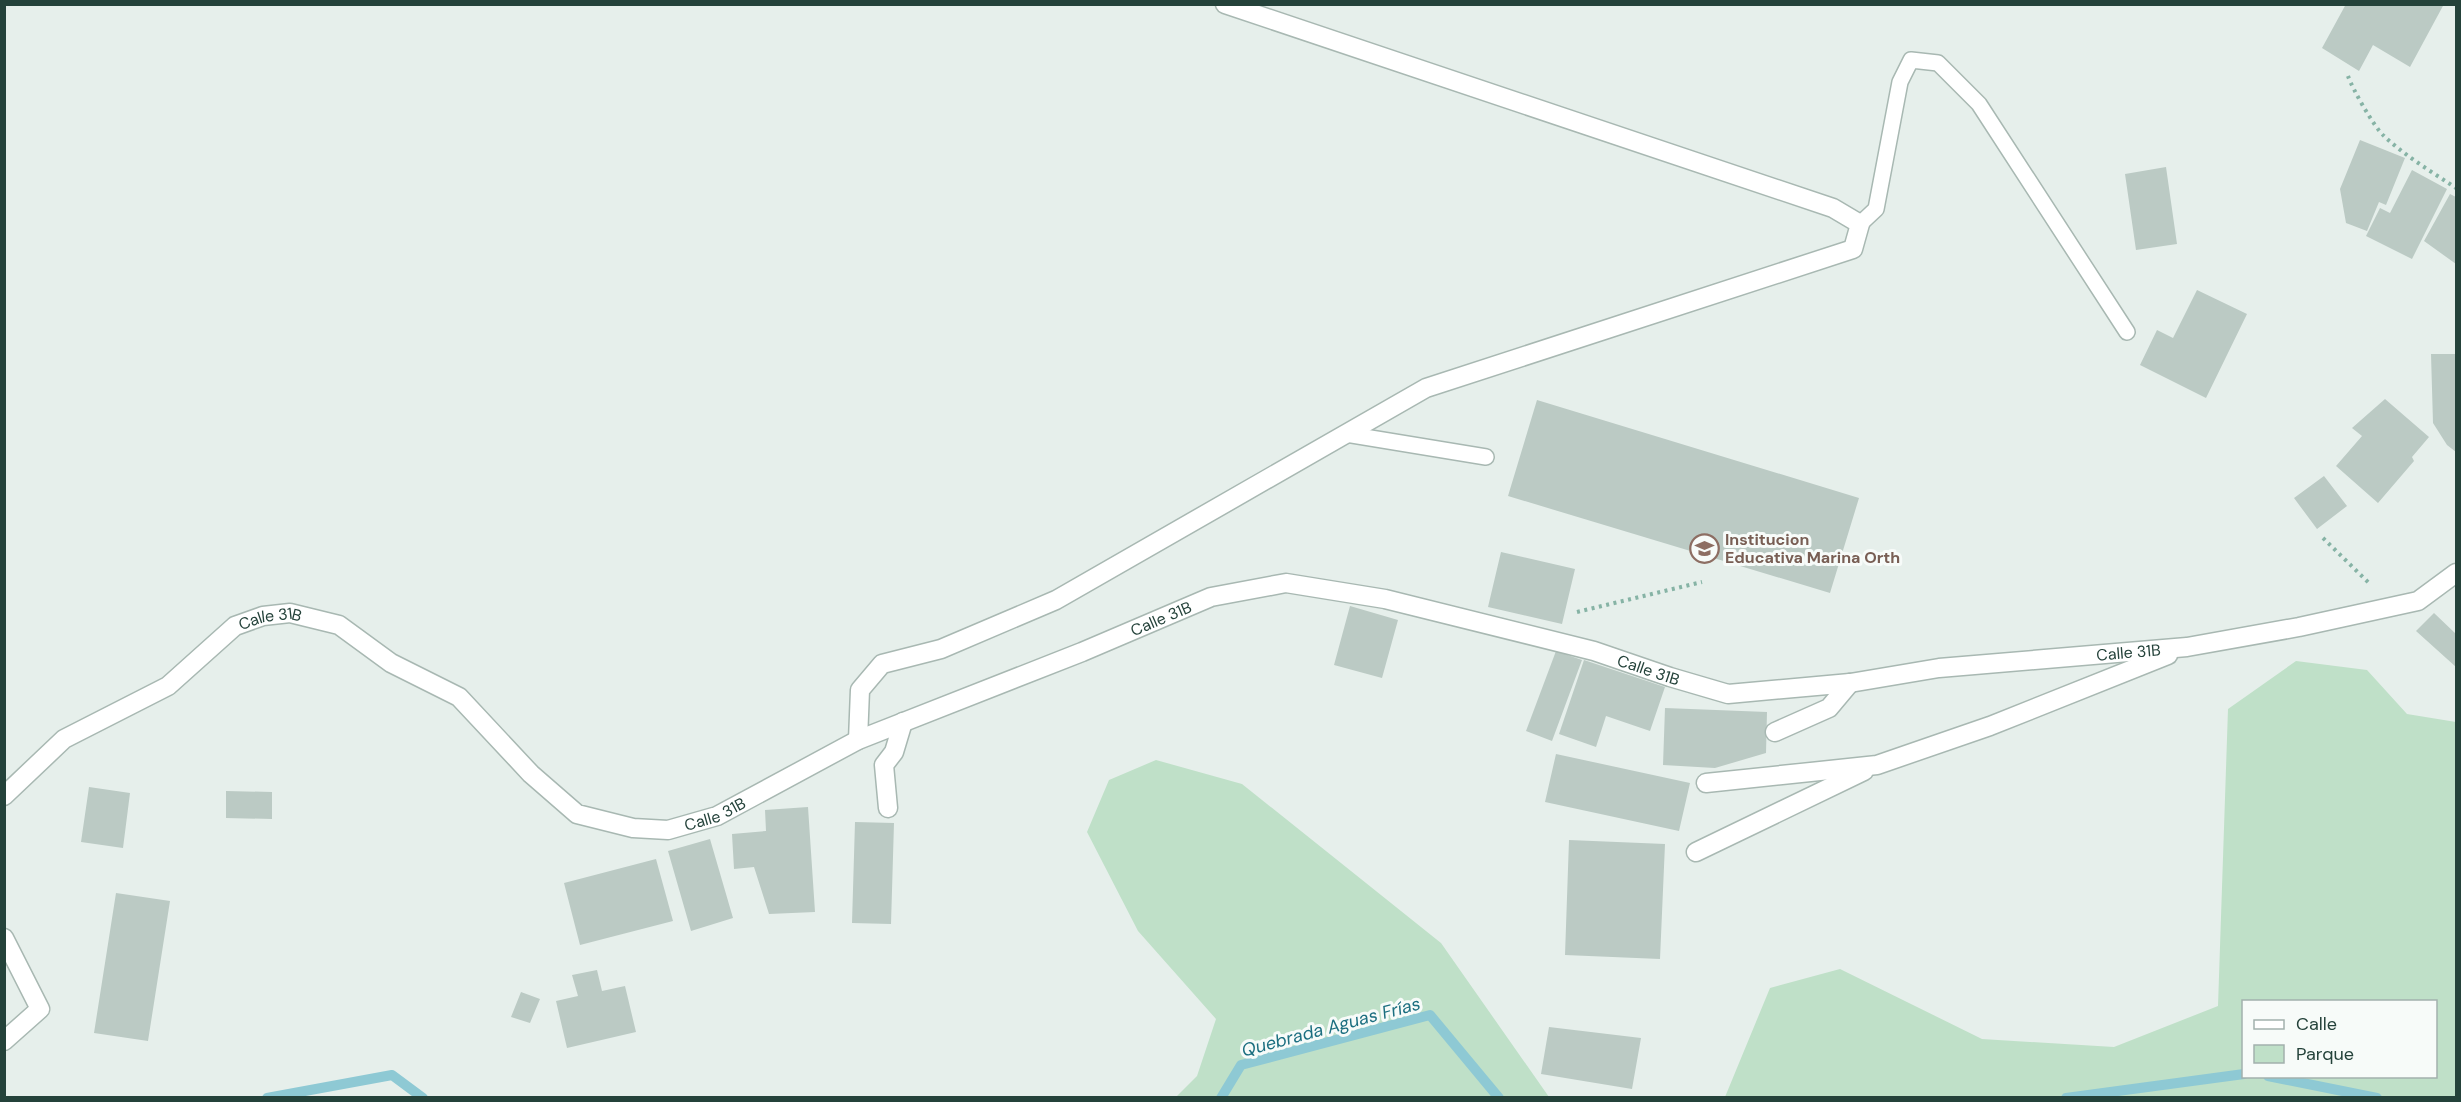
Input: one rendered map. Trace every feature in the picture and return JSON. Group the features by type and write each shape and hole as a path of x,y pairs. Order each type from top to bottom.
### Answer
{"street":[{"path":"858,740 860,690 882,664 941,649 1056,600 1426,388 1854,249 1860,224 1833,207 1225,4"},
{"name":"Calle 31B","path":"4,796 64,739 168,686 235,626 263,616 290,612 339,625 391,663 459,697 531,774 577,814 633,828 668,830 717,816 858,740 1082,652 1211,597 1286,583 1385,599 1571,645 1728,694 1850,683 1939,668 2187,648 2418,601 2457,573"},
{"path":"1695,852 1877,765 1990,726 2187,648"},
{"path":"1775,732 1829,708 1850,683"},
{"path":"888,808 884,765 894,752 903,723"},
{"path":"1706,783 1877,765"},
{"path":"4,938 40,1009 4,1041"}],"lane":[{"path":"1860,224 1876,209 1900,82 1911,60 1938,63 1979,104 2127,332"},
{"path":"1346,434 1486,456"}],"path":[{"path":"2348,76 2352,89 2382,135 2425,168 2457,188"},
{"path":"2322,538 2368,583 2378,588"},
{"path":"1577,612 1702,582"}],"green space":[{"path":"2296,661 2367,670 2407,714 2456,722 2456,1097 1725,1097 1770,988 1840,969 1982,1039 2114,1047 2218,1006 2228,709"},
{"path":"1156,760 1242,784 1441,943 1549,1097 1176,1097 1197,1076 1216,1019 1138,931 1087,832 1109,780"}],"building":[{"path":"2346,4 2444,4 2410,67 2373,45 2359,71 2322,48"},
{"path":"2360,140 2405,158 2386,205 2379,202 2367,231 2346,223 2340,189"},
{"path":"2166,167 2177,244 2136,250 2125,174"},
{"path":"2412,170 2447,189 2412,259 2366,236 2380,208 2390,213"},
{"path":"2450,194 2456,197 2456,264 2424,241"},
{"path":"2197,290 2247,314 2206,398 2140,365 2157,330 2173,338"},
{"path":"2431,354 2456,354 2456,452 2447,445 2433,423"},
{"path":"2385,399 2429,437 2412,457 2414,461 2378,503 2336,466 2362,436 2352,428"},
{"path":"1537,400 1859,498 1830,593 1508,496"},
{"path":"2324,476 2347,506 2317,529 2294,498"},
{"path":"1501,552 1575,569 1562,624 1488,607"},
{"path":"1350,606 1398,620 1382,678 1334,665"},
{"path":"2434,613 2456,634 2456,667 2416,631"},
{"path":"1556,651 1582,660 1552,741 1526,731"},
{"path":"1584,660 1665,687 1650,731 1606,716 1596,747 1559,734"},
{"path":"1665,708 1767,712 1766,753 1715,768 1663,765"},
{"path":"1556,754 1690,783 1679,831 1545,802"},
{"path":"89,787 130,793 123,848 81,842"},
{"path":"226,791 272,792 272,819 226,818"},
{"path":"808,807 815,912 769,914 754,867 734,869 732,834 766,831 765,810"},
{"path":"855,822 894,823 891,924 852,923"},
{"path":"710,839 733,918 691,931 668,851"},
{"path":"1569,840 1665,844 1660,959 1565,955"},
{"path":"656,859 673,921 580,945 564,883"},
{"path":"116,893 170,901 148,1041 94,1033"},
{"path":"597,970 602,991 625,986 636,1032 567,1048 556,1001 578,996 572,975"},
{"path":"521,992 540,999 530,1023 511,1017"},
{"path":"1549,1027 1641,1038 1632,1089 1541,1074"}],"waterway":[{"name":"Quebrada Aguas Frías","path":"1221,1098 1241,1065 1430,1015 1499,1098"},
{"name":"Quebrada Aguas Frías","path":"2066,1098 2242,1074"},
{"name":"Quebrada Aguas Frías","path":"267,1098 392,1075 423,1098"},
{"name":"Quebrada Aguas Frías","path":"2278,1078 2377,1098"}],"place":[{"name":"Institucion Educativa Marina Orth","path":"1704,548"}]}
